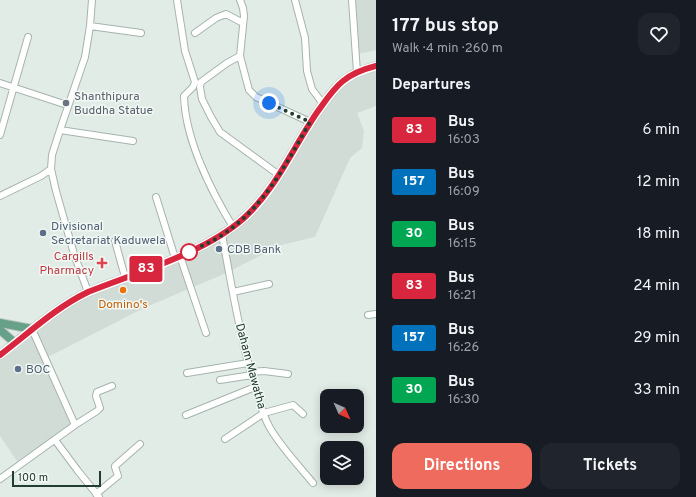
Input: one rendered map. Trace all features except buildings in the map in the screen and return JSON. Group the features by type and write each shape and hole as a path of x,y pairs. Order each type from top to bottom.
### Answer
{"main road":[{"path":"0,355 57,309 88,292 178,257 209,243 233,227 255,208 269,191 310,122 336,86 357,72 376,66"},
{"path":"0,323 32,329"},
{"path":"0,330 15,343"}],"street":[{"path":"88,292 74,254 51,169 52,155 67,106 85,56 90,26 92,0"},
{"path":"177,0 185,50 195,82 192,88 184,96 184,109 197,156 218,202 233,227"},
{"path":"240,0 243,8 240,56 249,90 251,93 310,122"},
{"path":"295,0 305,38 307,71 312,89 323,104"},
{"path":"352,0 357,72"},
{"path":"195,34 216,18 226,14 243,23"},
{"path":"90,26 141,33"},
{"path":"0,135 28,37"},
{"path":"240,56 227,63 201,82 200,87 202,99 210,117 220,132 279,175"},
{"path":"0,83 67,106"},
{"path":"60,130 133,141"},
{"path":"0,196 41,176 51,169"},
{"path":"156,197 206,332"},
{"name":"Daham Mawatha","path":"222,235 248,364 269,427 313,483"},
{"path":"115,241 125,277"},
{"path":"233,292 269,284"},
{"path":"368,315 376,314"},
{"path":"32,329 75,425"},
{"path":"187,373 248,364"},
{"path":"220,380 264,371 288,374"},
{"path":"0,479 100,408 96,396 97,392 112,386"},
{"path":"186,416 255,387"},
{"path":"225,439 264,413 292,405 303,414"},
{"path":"55,440 97,495 118,476 115,466 140,444"}],"shaded area":[{"path":"355,0 376,0 376,50 358,54"},
{"path":"376,69 376,106 357,113 364,131 362,148 350,158 315,237 281,245 224,274 146,307 42,360 71,426 17,461 0,436 0,359 59,311 79,299 235,229 331,97 344,83 358,74"}],"bus line":[{"name":"83","path":"0,355 57,309 78,297 209,243 233,227 255,208 269,191 310,122 336,86 357,72 376,66"}],"place":[{"name":"Shanthipura Buddha Statue","path":"66,103"},
{"name":"Divisional Secretariat Kaduwela","path":"43,233"},
{"name":"CDB Bank","path":"219,249"},
{"name":"Cargills Pharmacy","path":"102,263"},
{"name":"Domino's","path":"123,290"},
{"name":"BOC","path":"18,369"}],"route":[{"path":"189,252 222,235 255,208 269,191 310,122 269,103"}]}
